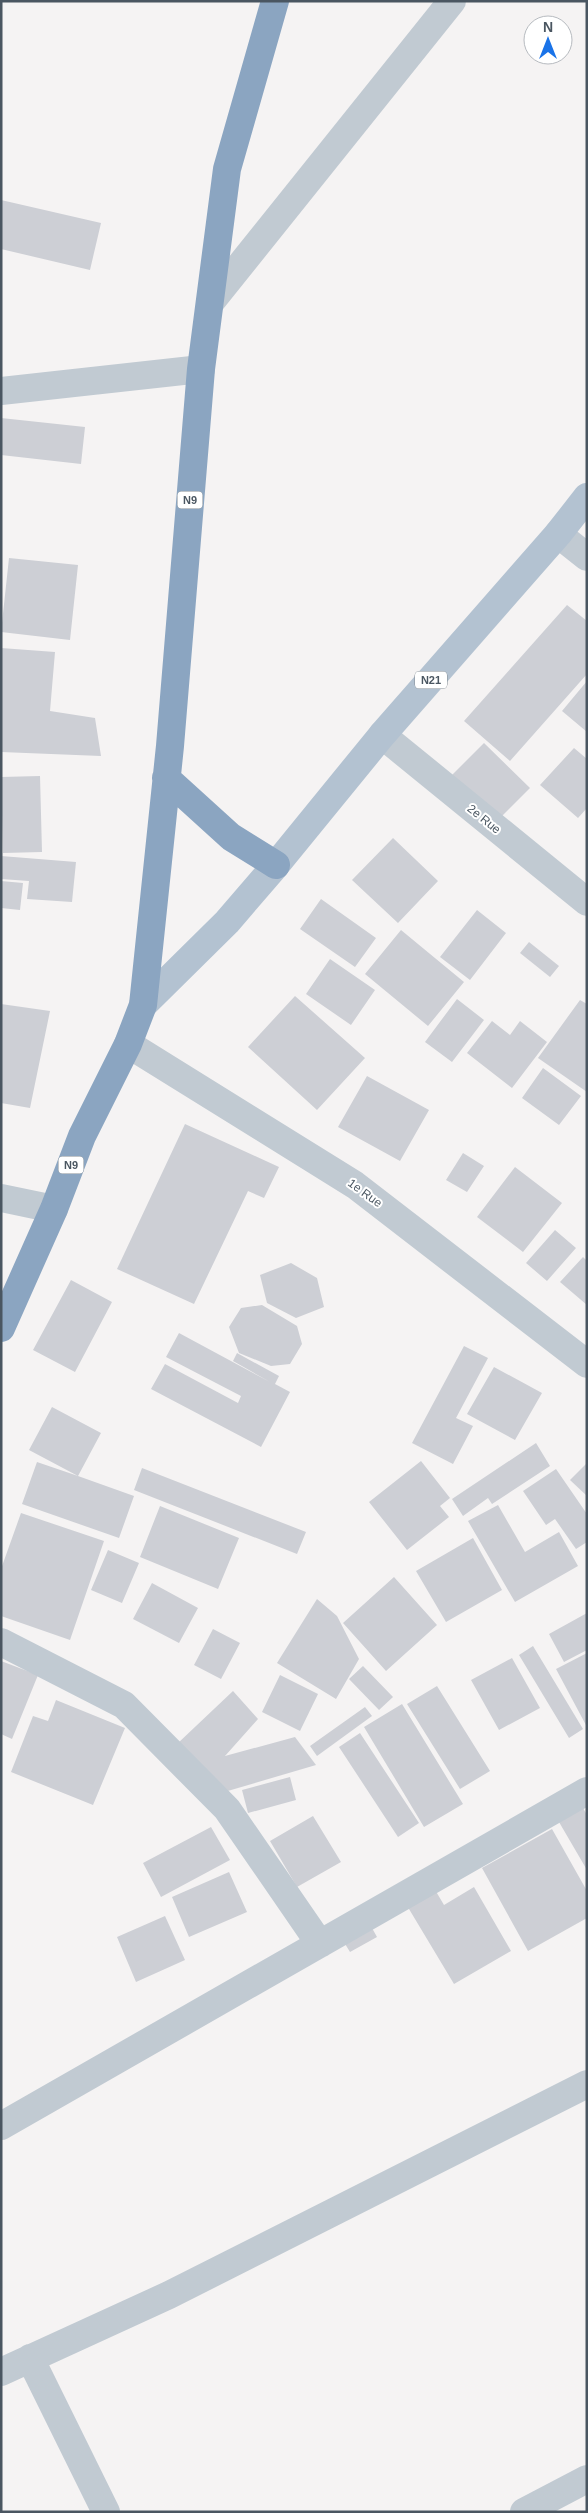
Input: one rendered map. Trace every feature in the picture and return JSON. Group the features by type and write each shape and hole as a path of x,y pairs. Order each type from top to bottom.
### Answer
{"highway":[{"name":"N9","path":"1,1328 54,1209 82,1136 128,1044 144,1005 166,778 201,369 227,169 275,1"},
{"path":"166,778 231,837 276,865"}],"main road":[{"name":"N21","path":"144,1005 227,922 382,735 558,534 587,497"}],"street":[{"path":"210,303 452,1"},
{"path":"1,391 201,369"},
{"path":"558,534 587,557"},
{"name":"2e Rue","path":"382,735 587,902"},
{"name":"1e Rue","path":"128,1044 355,1185 587,1364"},
{"path":"1,1198 54,1209"},
{"path":"1,1642 124,1706 227,1809 320,1944"},
{"path":"1,2126 587,1790"},
{"path":"1,2372 169,2295 587,2084"},
{"path":"30,2358 106,2512"},
{"path":"524,2512 587,2479"}],"building":[{"path":"1,200 101,223 90,270 1,249"},
{"path":"1,418 85,427 81,464 1,455"},
{"path":"9,558 78,565 70,640 1,632"},
{"path":"567,605 587,621 587,674 510,761 464,721"},
{"path":"1,648 55,652 50,711 95,718 101,756 1,752"},
{"path":"587,681 587,732 562,711"},
{"path":"484,743 530,788 494,824 448,779"},
{"path":"574,748 587,759 587,808 578,818 540,785"},
{"path":"40,776 42,852 3,853 1,777"},
{"path":"393,838 438,881 398,923 352,880"},
{"path":"1,856 76,862 72,902 27,899 29,881 1,879"},
{"path":"1,881 23,883 20,910 1,908"},
{"path":"321,899 376,938 355,967 300,929"},
{"path":"477,910 506,933 470,980 440,957"},
{"path":"401,930 464,982 428,1026 365,974"},
{"path":"529,942 559,966 550,977 520,953"},
{"path":"330,959 375,990 351,1025 306,994"},
{"path":"295,996 365,1058 317,1110 248,1047"},
{"path":"457,999 484,1020 452,1062 425,1042"},
{"path":"580,1000 587,1004 587,1092 538,1058"},
{"path":"1,1004 50,1011 30,1108 1,1103"},
{"path":"492,1021 510,1035 520,1021 547,1042 512,1088 467,1053"},
{"path":"543,1068 581,1096 559,1125 522,1098"},
{"path":"367,1076 429,1110 400,1161 338,1127"},
{"path":"185,1124 279,1167 264,1198 248,1191 194,1304 117,1269"},
{"path":"463,1153 484,1166 467,1192 446,1180"},
{"path":"515,1167 562,1203 523,1252 477,1217"},
{"path":"555,1230 576,1248 547,1281 526,1263"},
{"path":"583,1257 587,1261 587,1305 560,1282"},
{"path":"291,1263 317,1278 324,1307 296,1318 267,1303 260,1275"},
{"path":"71,1280 112,1302 75,1372 33,1350"},
{"path":"262,1305 297,1326 302,1344 290,1364 271,1366 239,1353 229,1327 241,1308"},
{"path":"179,1333 270,1382 233,1361 237,1353 279,1376 275,1384 290,1392 261,1447 151,1389 165,1364 238,1403 241,1396 166,1357"},
{"path":"464,1346 488,1358 456,1418 473,1426 453,1464 412,1443"},
{"path":"494,1367 542,1393 515,1440 467,1414"},
{"path":"52,1407 101,1433 78,1476 29,1450"},
{"path":"536,1443 550,1466 492,1504 488,1498 463,1516 452,1499"},
{"path":"421,1461 450,1498 440,1506 449,1517 407,1550 369,1502"},
{"path":"37,1462 134,1496 119,1538 22,1504"},
{"path":"587,1463 587,1496 570,1480"},
{"path":"142,1468 306,1532 297,1554 134,1490"},
{"path":"556,1469 587,1514 587,1542 576,1549 555,1519 546,1525 523,1491"},
{"path":"498,1505 525,1552 559,1532 578,1566 515,1602 468,1521"},
{"path":"160,1506 239,1538 218,1589 140,1557"},
{"path":"21,1513 104,1541 70,1640 1,1616 1,1569"},
{"path":"473,1538 502,1590 446,1622 416,1571"},
{"path":"108,1550 139,1563 122,1603 91,1590"},
{"path":"394,1577 437,1625 386,1671 343,1623"},
{"path":"152,1583 198,1608 179,1643 133,1619"},
{"path":"317,1599 337,1616 359,1659 336,1699 277,1663"},
{"path":"587,1613 587,1650 564,1662 549,1634"},
{"path":"213,1629 240,1643 221,1679 194,1665"},
{"path":"533,1646 583,1729 569,1738 519,1655"},
{"path":"587,1653 587,1727 556,1669"},
{"path":"512,1658 540,1708 499,1730 471,1680"},
{"path":"1,1661 38,1675 12,1739 1,1734"},
{"path":"363,1666 393,1697 379,1710 349,1679"},
{"path":"280,1675 318,1694 300,1731 262,1712"},
{"path":"437,1686 490,1771 460,1789 407,1704"},
{"path":"233,1691 258,1719 225,1756 295,1737 316,1765 214,1795 177,1744"},
{"path":"56,1700 125,1728 93,1805 11,1772 33,1716 48,1721"},
{"path":"402,1704 463,1804 424,1827 364,1727"},
{"path":"365,1707 372,1716 317,1756 310,1746"},
{"path":"360,1733 419,1823 398,1837 339,1747"},
{"path":"290,1777 296,1800 248,1813 242,1790"},
{"path":"583,1808 587,1815 587,1870 559,1822"},
{"path":"313,1816 341,1862 297,1887 270,1841"},
{"path":"211,1827 230,1860 161,1897 143,1863"},
{"path":"552,1829 587,1891 587,1918 528,1951 482,1868"},
{"path":"229,1872 247,1912 189,1937 172,1897"},
{"path":"431,1883 444,1905 474,1887 511,1951 454,1984 403,1899"},
{"path":"165,1916 185,1960 136,1982 117,1937"},
{"path":"367,1919 377,1937 350,1952 339,1934"}]}
